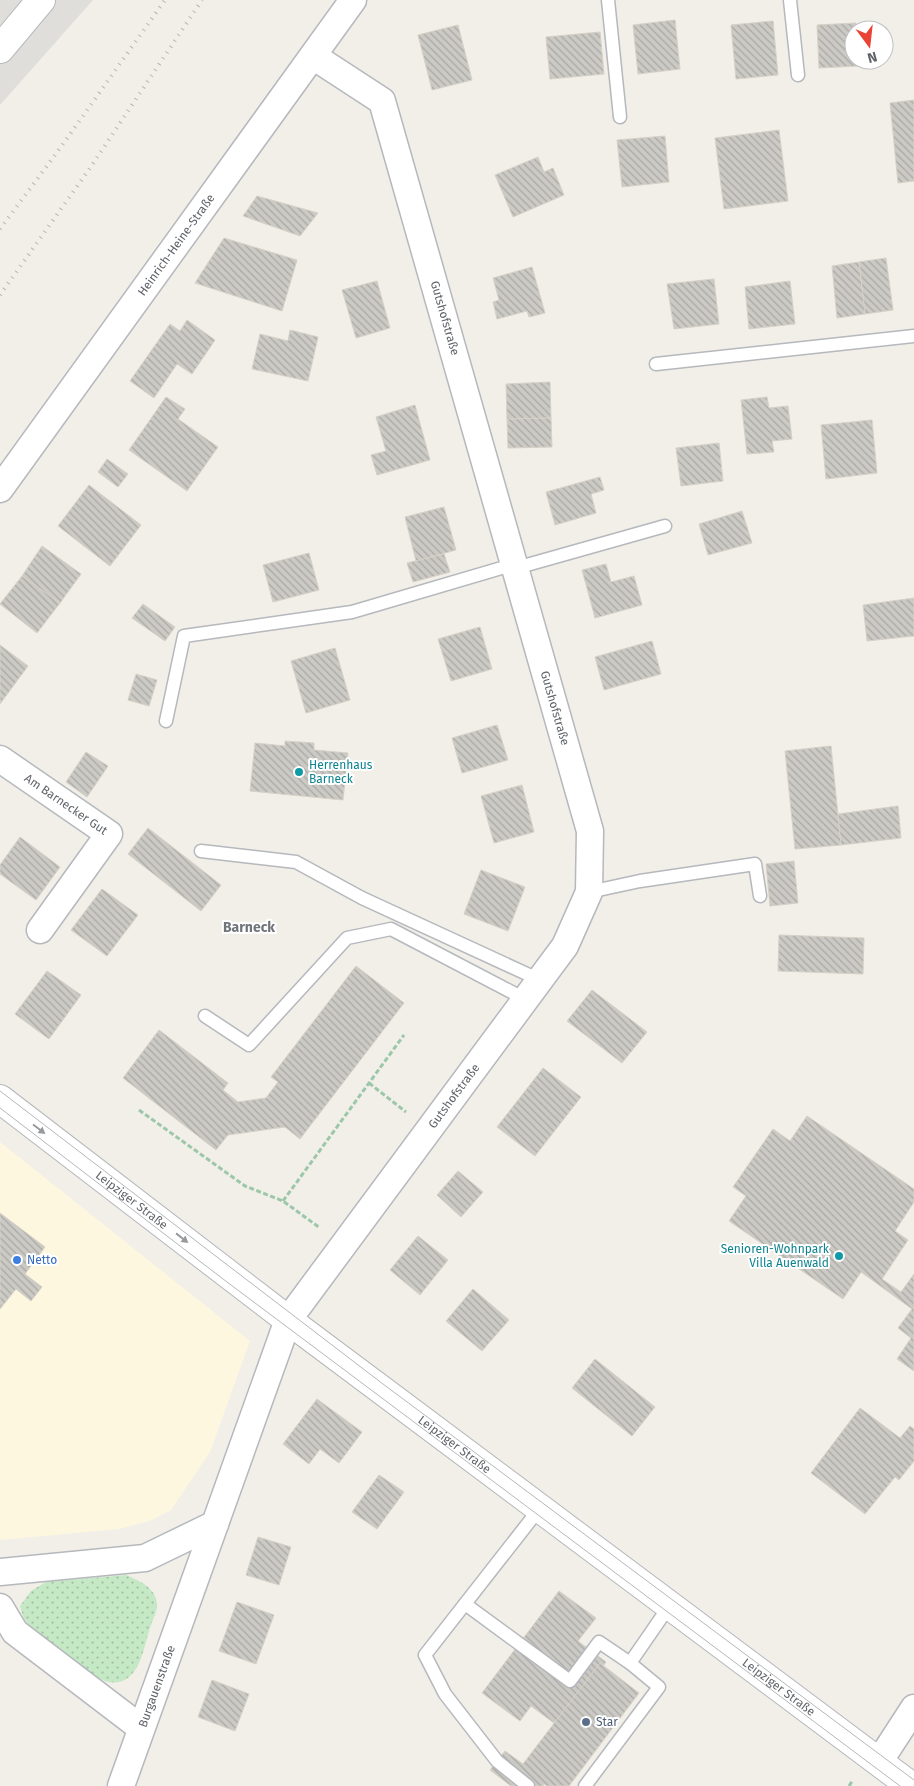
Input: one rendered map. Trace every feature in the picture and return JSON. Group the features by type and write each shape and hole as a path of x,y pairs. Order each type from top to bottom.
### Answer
{"street":[{"path":"0,49 41,0"},
{"name":"Heinrich-Heine-Straße","path":"0,489 353,0"},
{"name":"Gutshofstraße","path":"288,1320 565,946 589,892 590,831 382,101 313,56"},
{"name":"Am Barnecker Gut","path":"0,759 109,834 40,930"},
{"name":"Leipziger Straße","path":"0,1099 288,1320 911,1786"},
{"name":"Burgauenstraße","path":"0,1607 15,1632 141,1728 288,1320"},
{"path":"0,1572 145,1558 215,1524"},
{"path":"879,1762 914,1708"},
{"path":"121,1786 141,1728"}],"lane":[{"path":"608,0 620,116"},
{"path":"790,0 798,75"},
{"path":"656,364 914,336"},
{"path":"166,721 184,636 352,612 666,526"},
{"path":"201,851 296,862 532,989"},
{"path":"589,892 640,881 755,864 760,896"},
{"path":"205,1016 249,1045 347,938 391,929 532,989"},
{"path":"528,1786 497,1761 445,1694 425,1655 540,1508"},
{"path":"465,1604 570,1680 599,1642 630,1663 659,1687 585,1786"},
{"path":"630,1663 670,1605"}],"path":[{"path":"283,1201 404,1036"},
{"path":"369,1083 429,1129"},
{"path":"139,1110 245,1186 283,1201 343,1245"}],"shaded area":[{"path":"0,0 93,0 0,105"},
{"path":"0,1142 250,1341 210,1452 171,1510 150,1521 119,1529 0,1540"}],"green space":[{"path":"126,1575 141,1582 150,1589 154,1594 157,1605 138,1666 127,1679 119,1682 102,1680 81,1667 31,1627 24,1619 20,1606 31,1591 46,1582"}],"building":[{"path":"675,20 680,69 638,74 633,25"},
{"path":"773,21 778,75 736,79 731,25"},
{"path":"844,24 844,67 819,68 817,25"},
{"path":"458,25 472,80 432,90 418,35"},
{"path":"600,32 604,74 550,79 546,37"},
{"path":"914,100 914,181 898,183 890,103"},
{"path":"779,130 788,201 724,209 715,138"},
{"path":"665,136 669,182 622,187 617,140"},
{"path":"538,157 544,172 553,168 564,195 513,217 495,175"},
{"path":"257,196 318,213 300,236 243,216"},
{"path":"224,238 297,260 282,311 195,283"},
{"path":"886,258 893,310 865,314 859,262"},
{"path":"859,262 865,314 837,318 832,266"},
{"path":"532,267 545,313 529,317 527,311 497,319 493,302 499,300 493,278"},
{"path":"714,279 719,324 674,329 667,284"},
{"path":"377,281 390,328 356,338 342,290"},
{"path":"790,281 795,324 749,329 745,287"},
{"path":"187,320 215,340 192,374 177,364 154,398 130,381 170,324 180,331"},
{"path":"290,330 318,337 308,381 252,369 260,334 288,341"},
{"path":"550,382 551,418 507,419 506,384"},
{"path":"166,397 185,409 178,419 218,447 187,491 129,450"},
{"path":"767,397 769,408 788,406 792,439 772,441 774,452 747,454 741,400"},
{"path":"415,405 430,460 377,475 371,455 386,451 376,417"},
{"path":"551,418 552,447 508,448 507,419"},
{"path":"872,420 877,473 826,479 821,425"},
{"path":"719,443 723,481 681,486 676,448"},
{"path":"107,459 128,474 118,487 98,472"},
{"path":"600,477 604,490 591,494 596,513 555,525 546,492"},
{"path":"89,485 141,525 110,566 58,526"},
{"path":"444,507 456,550 416,561 405,517"},
{"path":"742,511 752,543 708,555 699,524"},
{"path":"42,546 81,574 60,603 22,576"},
{"path":"309,553 319,590 273,602 263,565"},
{"path":"444,554 450,572 413,582 407,563"},
{"path":"606,564 611,582 634,576 642,605 595,618 582,570"},
{"path":"22,576 60,603 37,633 0,604"},
{"path":"914,598 914,636 867,641 863,605"},
{"path":"143,604 175,627 165,641 132,618"},
{"path":"480,627 492,669 451,681 438,639"},
{"path":"652,641 661,674 604,690 595,657"},
{"path":"0,645 28,666 0,704"},
{"path":"335,648 350,700 306,713 291,661"},
{"path":"136,674 157,680 149,706 128,700"},
{"path":"497,725 508,760 462,773 452,738"},
{"name":"Herrenhaus Barneck","path":"285,741 314,743 314,750 348,753 343,800 250,791 255,743 285,746"},
{"path":"831,746 841,845 795,849 785,751"},
{"path":"86,752 108,766 87,797 66,782"},
{"path":"522,785 534,832 494,843 481,796"},
{"path":"898,806 901,838 841,845 838,814"},
{"path":"148,828 221,885 201,911 128,854"},
{"path":"20,837 60,867 36,900 0,874 0,865"},
{"path":"794,861 798,903 770,906 766,864"},
{"path":"481,870 525,887 508,931 464,914"},
{"path":"102,889 138,915 107,956 71,930"},
{"path":"779,935 864,938 863,974 778,971"},
{"path":"356,966 404,1003 300,1139 285,1127 228,1135 216,1150 123,1078 159,1030 228,1083 223,1090 238,1102 266,1098 278,1082 271,1077"},
{"path":"47,971 81,995 49,1039 15,1014"},
{"path":"592,990 647,1032 622,1063 567,1021"},
{"path":"543,1068 581,1097 535,1156 497,1127"},
{"name":"Senioren-Wohnpark Villa Auenwald","path":"807,1116 914,1189 914,1202 895,1231 908,1240 882,1279 901,1292 914,1274 914,1371 897,1359 911,1338 898,1328 912,1309 861,1272 843,1299 729,1221 746,1196 733,1187 773,1129 790,1141"},
{"path":"458,1171 483,1192 461,1217 437,1195"},
{"name":"Netto","path":"0,1213 45,1247 25,1274 42,1287 31,1301 16,1289 0,1309"},
{"path":"418,1236 448,1260 420,1295 390,1270"},
{"path":"473,1289 509,1320 482,1351 446,1321"},
{"path":"595,1359 655,1407 632,1436 572,1388"},
{"path":"317,1399 362,1432 339,1463 320,1449 309,1464 283,1444"},
{"path":"860,1408 900,1438 910,1426 914,1429 914,1461 899,1480 895,1477 865,1514 811,1473"},
{"path":"379,1475 404,1492 377,1529 352,1512"},
{"path":"258,1537 291,1547 279,1585 246,1575"},
{"path":"559,1591 596,1618 578,1641 606,1662 558,1726 531,1706 520,1721 482,1693"},
{"path":"237,1602 274,1615 256,1664 219,1651"},
{"name":"Star","path":"600,1663 639,1693 569,1786 547,1786 544,1784 543,1786 511,1786 490,1770 505,1751 523,1764"},
{"path":"212,1680 249,1694 235,1731 198,1717"}],"tram line":[{"path":"0,1091 383,1384 914,1780"},
{"path":"0,1108 227,1282 900,1786"}],"railway":[{"path":"0,229 61,147 165,0"},
{"path":"0,295 90,168 202,0"}],"place":[{"name":"Herrenhaus Barneck","path":"299,772"},
{"name":"Senioren-Wohnpark Villa Auenwald","path":"839,1256"},
{"name":"Netto","path":"17,1260"},
{"name":"Star","path":"586,1722"}],"district":[{"name":"Barneck","path":"249,927"}]}
